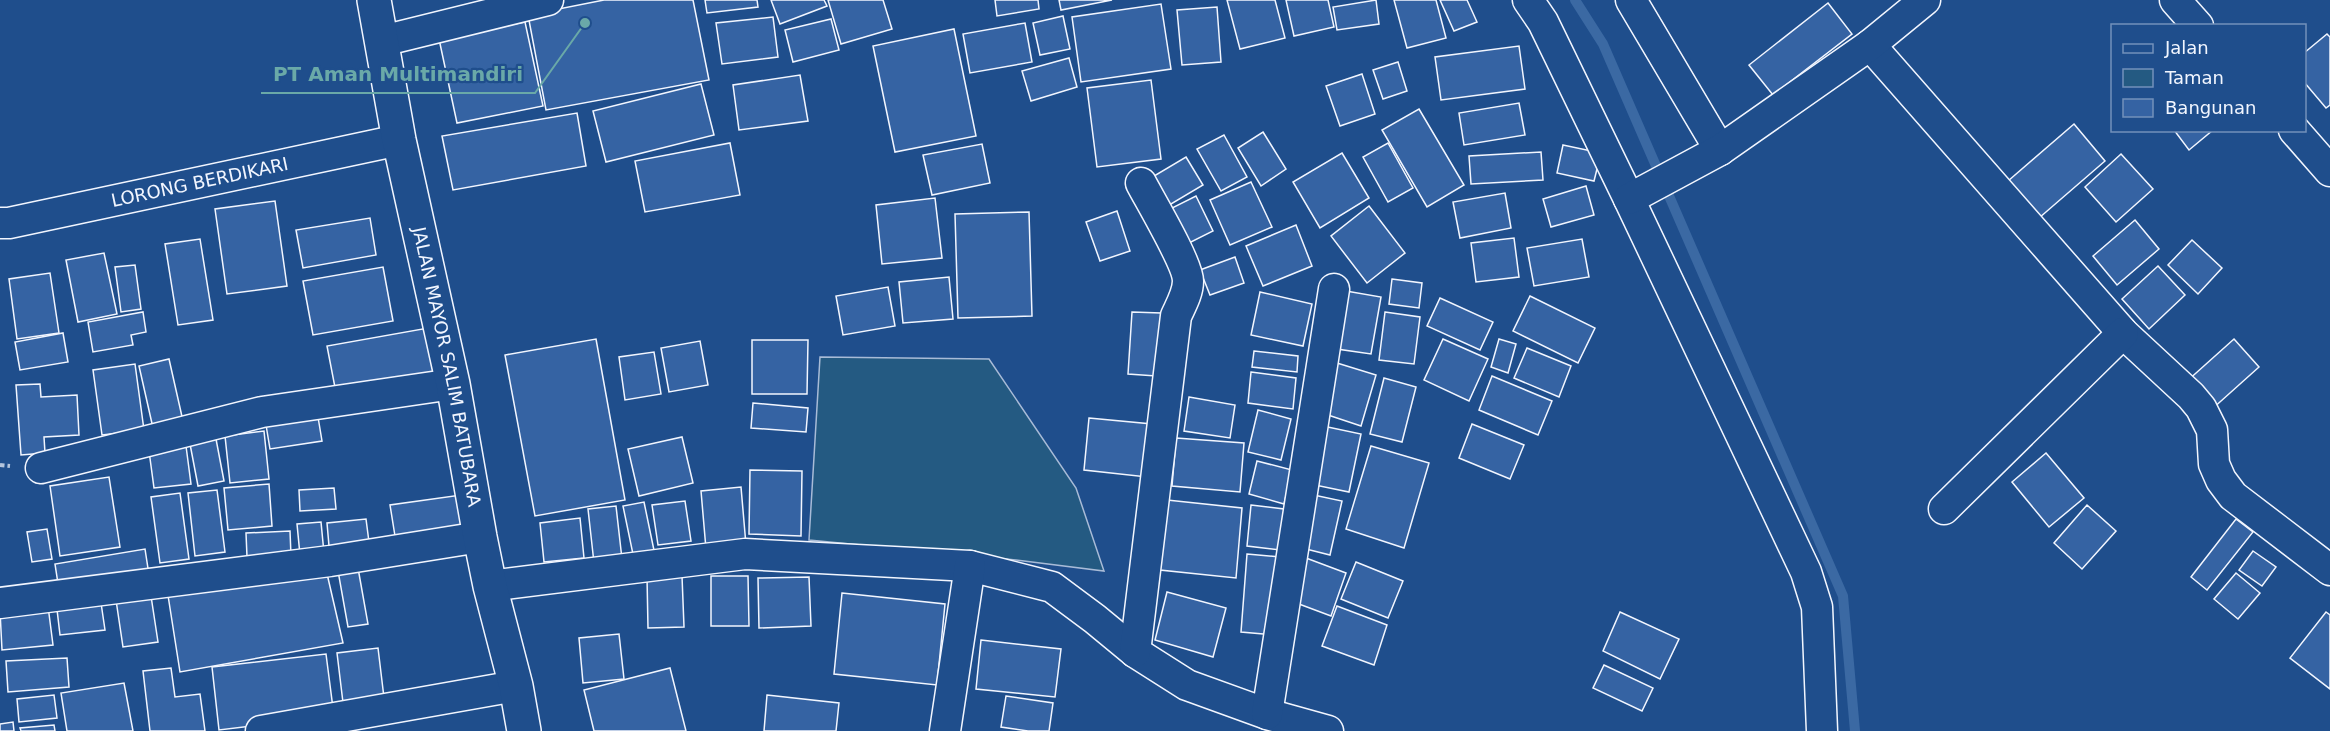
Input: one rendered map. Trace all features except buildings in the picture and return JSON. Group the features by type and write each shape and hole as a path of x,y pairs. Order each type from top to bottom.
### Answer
{"street":[{"name":"JALAN MAYOR SALIM BATUBARA","path":"374,0 399,140 453,384 490,586 516,686 524,731"},
{"path":"382,41 548,0"},
{"path":"1528,0 1543,22 1635,196 1806,572 1817,607 1822,731"},
{"path":"1631,0 1709,157"},
{"path":"1635,196 1709,157 1870,45 1925,0"},
{"path":"2175,0 2196,24"},
{"path":"1870,45 2123,333 2191,396 2206,416 2212,430 2214,464 2221,480 2233,496 2330,570"},
{"path":"2296,132 2330,171"},
{"name":"LORONG BERDIKARI","path":"0,223 9,223 399,140"},
{"path":"1135,652 1176,316 1187,289 1188,278 1141,183"},
{"path":"1267,714 1334,289"},
{"path":"1944,509 2123,333"},
{"path":"41,468 262,412 453,384"},
{"path":"0,603 330,561 480,537"},
{"path":"490,586 745,554 970,566 1052,587 1135,652 1187,685 1267,714 1328,731"},
{"path":"945,731 970,566"},
{"path":"261,731 516,686"}],"green space":[{"path":"820,357 989,359 1076,488 1104,571 809,540"}],"waterway":[{"path":"1575,0 1603,44 1843,596 1855,731"}],"place":[{"name":"PT Aman Multimandiri","path":"585,23"}]}
